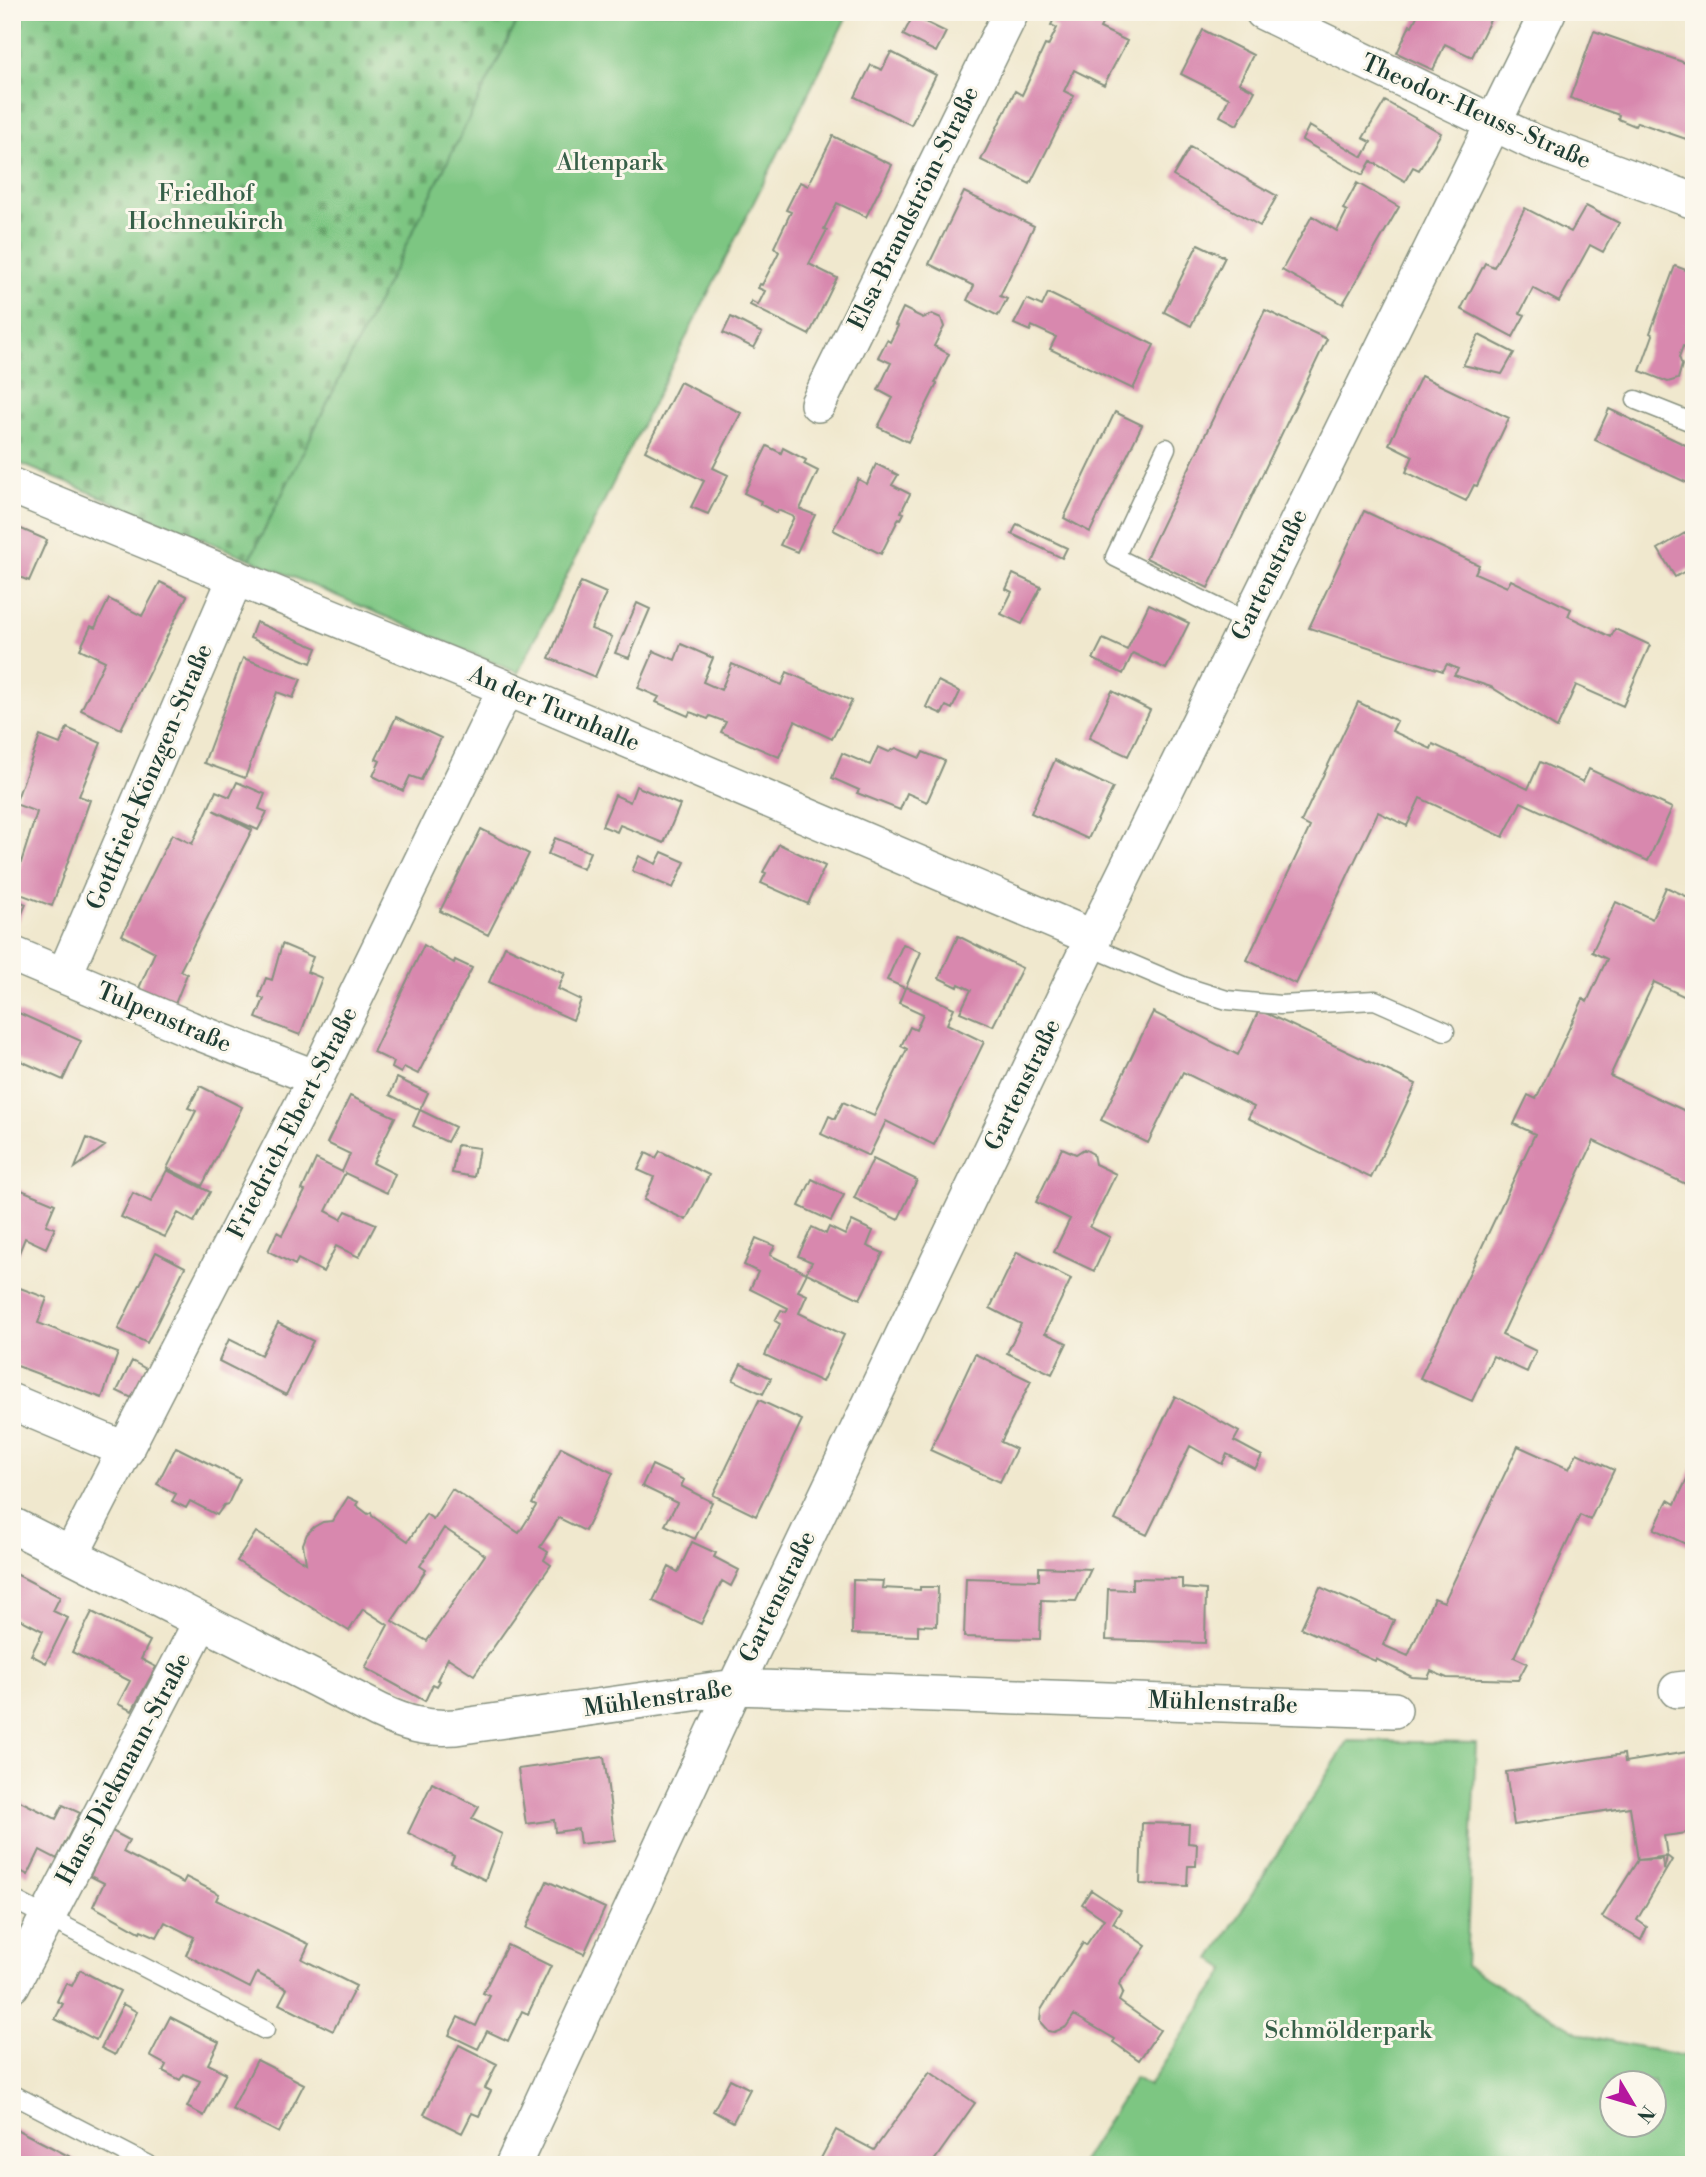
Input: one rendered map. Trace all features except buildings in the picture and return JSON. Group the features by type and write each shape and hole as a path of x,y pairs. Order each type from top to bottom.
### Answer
{"street":[{"name":"Elsa-Brandström-Straße","path":"818,404 1011,12"},
{"name":"Theodor-Heuss-Straße","path":"1263,12 1493,124 1605,170 1694,201"},
{"name":"Gartenstraße","path":"513,2165 735,1687 1092,942 1548,12"},
{"name":"An der Turnhalle","path":"12,486 506,688 1092,942"},
{"name":"Gottfried-Könzgen-Straße","path":"64,976 236,577"},
{"name":"Friedrich-Ebert-Straße","path":"71,1555 316,1078 506,688"},
{"name":"Tulpenstraße","path":"12,954 190,1029 316,1078"},
{"path":"12,1402 126,1450"},
{"name":"Mühlenstraße","path":"12,1525 389,1716 419,1727 456,1727 735,1687 1394,1710"},
{"name":"Hans-Diekmann-Straße","path":"12,1984 201,1622"}],"lane":[{"path":"1636,400 1694,423"},
{"path":"1166,448 1115,557 1247,622"},
{"path":"1092,942 1183,986 1227,1000 1280,1005 1375,1000 1444,1031"},
{"path":"12,1899 265,2030"},
{"path":"12,2094 149,2165"}],"green space":[{"name":"Friedhof Hochneukirch","path":"12,12 522,12 250,559 12,460"},
{"name":"Altenpark","path":"522,12 849,12 518,673 250,559"},
{"name":"Schmölderpark","path":"1348,1741 1476,1743 1466,1966 1583,2035 1694,2058 1694,2165 1080,2165 1135,2078 1149,2086 1226,1970 1211,1959"}]}
